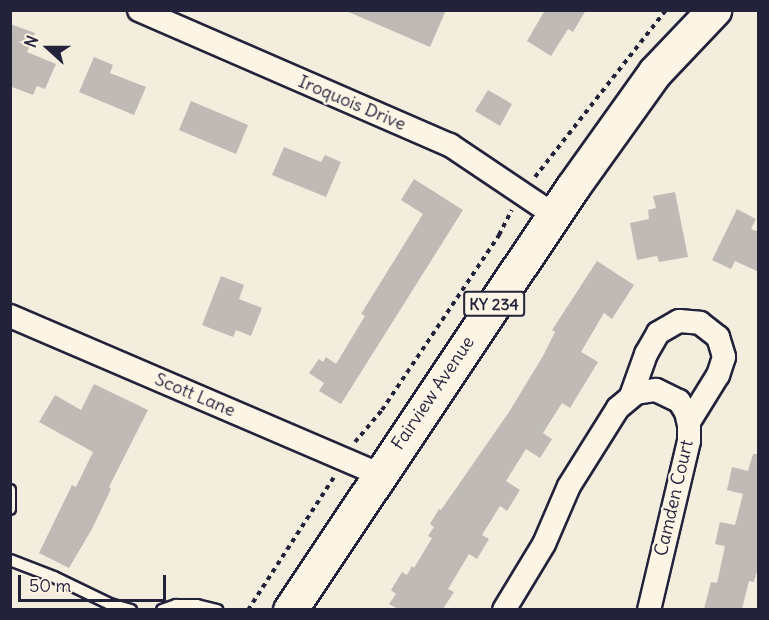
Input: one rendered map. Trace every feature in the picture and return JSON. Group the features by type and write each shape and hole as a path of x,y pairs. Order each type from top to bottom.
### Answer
{"main road":[{"name":"Fairview Avenue","path":"290,609 554,215 655,72 714,10"}],"street":[{"name":"Iroquois Drive","path":"139,10 450,145 554,215"},
{"name":"Scott Lane","path":"10,316 379,474"},
{"path":"504,609 544,544 569,486 618,408 631,396 646,354 658,333 679,321 700,323 718,337 723,357 718,375 689,422"},
{"name":"Camden Court","path":"631,396 649,390 668,394 682,406 689,422 688,441 648,609"}],"lane":[{"path":"10,490 10,509"},
{"path":"10,561 54,577 110,604 131,609"},
{"path":"162,609 176,605 197,605 217,609"}],"path":[{"path":"248,609 305,526 362,432 388,400 523,194 666,10"}],"building":[{"path":"344,10 446,10 430,47"},
{"path":"545,10 586,10 573,32 568,29 551,56 527,41"},
{"path":"10,24 35,33 27,52 56,64 45,89 37,86 33,95 12,87 10,90"},
{"path":"94,57 113,65 110,73 146,87 134,115 79,92"},
{"path":"488,90 512,104 500,126 475,111"},
{"path":"191,101 248,125 236,154 179,130"},
{"path":"284,147 321,162 325,155 341,162 326,197 272,175"},
{"path":"414,179 463,210 341,404 319,391 324,383 309,373 319,359 323,362 326,357 336,364 365,316 361,314 423,214 401,200"},
{"path":"675,192 688,257 659,262 657,256 637,260 630,223 649,219 648,210 656,208 653,196"},
{"path":"737,209 756,219 751,229 759,232 759,272 735,261 731,269 712,260"},
{"path":"597,261 634,285 612,319 604,313 581,352 598,362 570,408 562,403 543,433 552,439 540,458 526,449 506,481 520,490 507,511 500,506 482,535 489,539 477,559 469,554 448,589 454,592 443,609 398,609 389,604 396,594 391,590 402,572 407,575 412,566 414,568 432,538 428,536 434,527 430,524 439,509 441,510 509,412 543,356 555,332 552,330"},
{"path":"221,276 244,285 239,299 262,308 251,336 236,330 233,337 202,325"},
{"path":"94,384 148,410 109,487 111,489 92,529 69,568 39,553 72,485 76,487 93,452 39,422 55,395 81,410"},
{"path":"753,454 759,454 759,564 754,582 749,581 742,609 704,609 711,582 717,583 725,546 715,544 720,522 735,525 743,494 727,490 732,467 748,471"}]}
